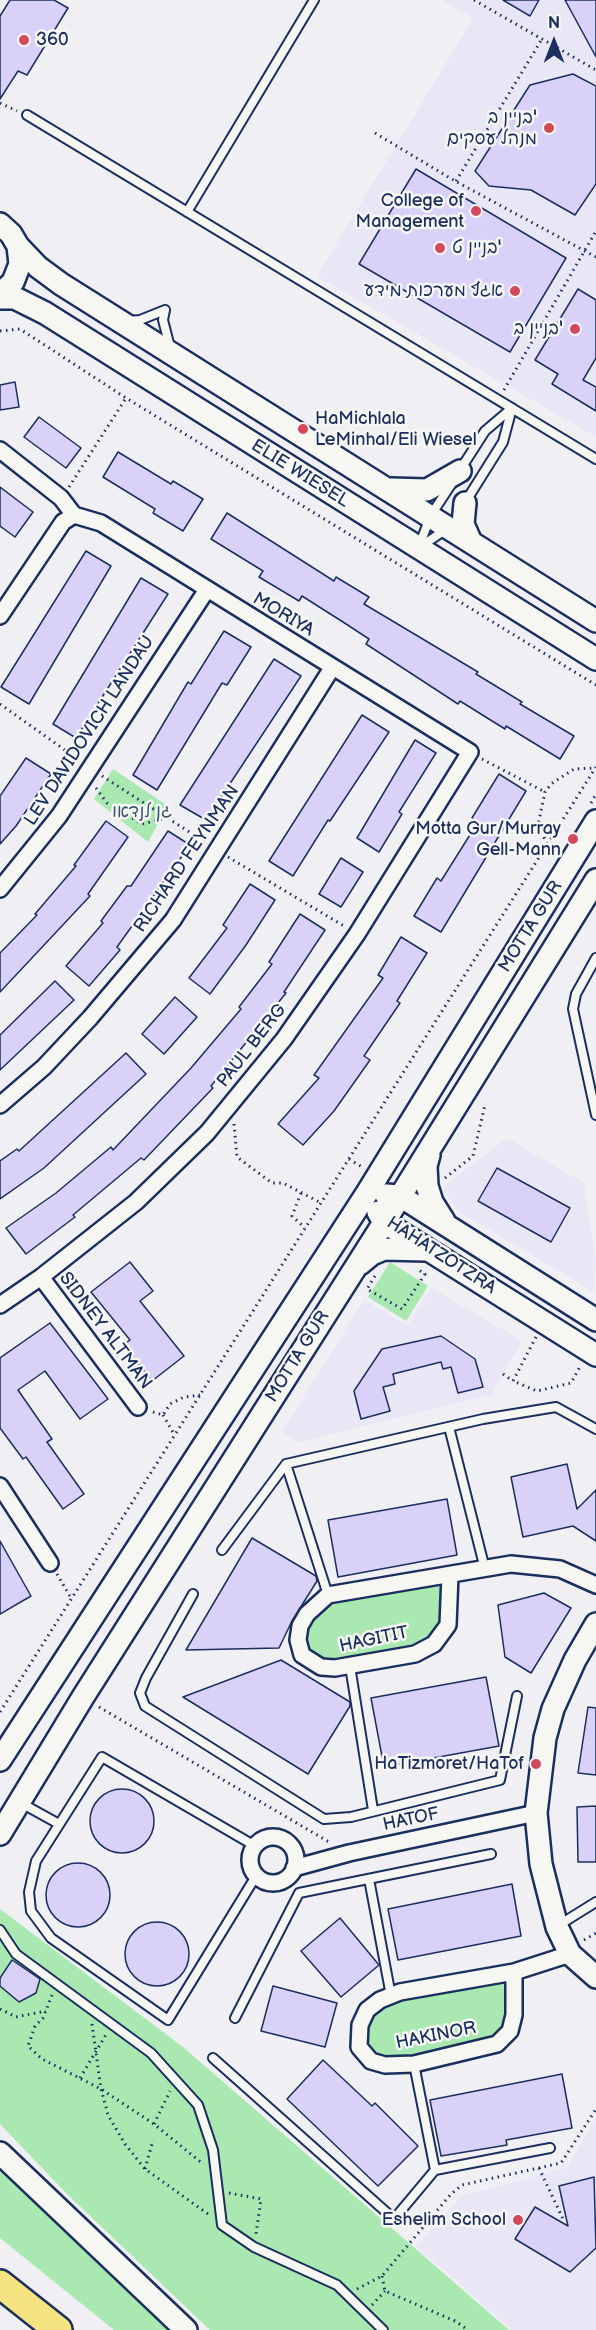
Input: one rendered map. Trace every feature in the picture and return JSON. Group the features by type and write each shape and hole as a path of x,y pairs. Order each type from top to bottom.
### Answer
{"highway":[{"path":"0,2284 58,2330"}],"main road":[{"name":"ELIE WIESEL","path":"0,224 38,267 117,320 596,621"},
{"path":"0,296 13,282 20,264 18,246"},
{"name":"ELIE WIESEL","path":"0,296 15,298 45,312 594,659"},
{"path":"387,488 427,490 460,471"},
{"path":"465,503 463,524 470,540"},
{"name":"MOTTA GUR","path":"0,1760 367,1193 596,821"},
{"name":"MOTTA GUR","path":"0,1834 83,1697 384,1222 596,880"},
{"path":"434,1141 426,1166 427,1186 432,1202 448,1226"},
{"name":"HAHATZOTZRA","path":"367,1193 400,1196 596,1320"},
{"name":"HAHATZOTZRA","path":"367,1193 384,1222 593,1353"},
{"path":"352,1270 372,1254 389,1249 428,1250"},
{"path":"596,1624 575,1660 553,1709 546,1738 536,1813 542,1872 557,1927 570,1954 596,1977"},
{"path":"0,2153 186,2330"}],"street":[{"path":"0,450 62,498 74,515 63,522 0,616"},
{"name":"MORIYA","path":"74,515 101,523 206,591 470,752"},
{"name":"LEV DAVIDOVICH LANDAU","path":"0,889 34,851 206,591"},
{"name":"RICHARD FEYNMAN","path":"0,1105 44,1067 135,969 173,920 332,668"},
{"name":"PAUL BERG","path":"1,1303 41,1277 136,1202 200,1141 232,1104 284,1039 357,934 470,752"},
{"name":"SIDNEY ALTMAN","path":"41,1277 138,1407"},
{"path":"0,1486 50,1563"},
{"path":"328,1595 512,1564 541,1565 560,1569 596,1586"},
{"name":"HAGITIT","path":"328,1595 307,1614 300,1626 298,1640 302,1655 321,1667 350,1666 415,1654 434,1644 447,1625 450,1575"},
{"name":"HATOF","path":"294,1868 349,1853 536,1813"},
{"path":"268,1838 286,1842 295,1855 294,1868 291,1875 277,1883 262,1881 255,1876 250,1861 255,1846 268,1838"},
{"name":"HAKINOR","path":"514,1972 515,1997 512,2023 510,2031 497,2044 414,2064 385,2065 371,2061 359,2047 360,2025 367,2010 380,2000 514,1972 570,1954"}],"lane":[{"path":"187,212 315,0"},
{"path":"27,115 596,459"},
{"path":"117,320 140,320 165,310 163,320 175,357"},
{"path":"419,548 440,521 460,471 485,431 512,408"},
{"path":"419,548 440,521 465,503 502,442 512,408"},
{"path":"596,958 576,994 573,1009 596,1115"},
{"path":"222,1550 286,1464 449,1427 556,1407 596,1429"},
{"path":"449,1427 485,1569"},
{"path":"286,1464 328,1595"},
{"path":"193,1594 146,1678 140,1693 145,1706 324,1819 351,1817 500,1780 517,1696"},
{"path":"350,1666 373,1810"},
{"path":"255,1846 102,1757 36,1861 28,1892 31,1911 51,1938 168,2020 255,1876"},
{"path":"20,1802 59,1824"},
{"path":"235,2018 299,1893 491,1854"},
{"path":"369,1879 391,1996"},
{"path":"557,1927 596,1902"},
{"path":"0,1930 16,1954 151,2053 198,2105 211,2142 213,2173 222,2225 254,2247 337,2286 367,2312 383,2330"},
{"path":"213,2058 394,2219 435,2170 550,2148"},
{"path":"414,2064 435,2170"}],"path":[{"path":"474,0 596,70"},
{"path":"455,182 542,39"},
{"path":"0,103 27,115"},
{"path":"375,133 455,182 596,257"},
{"path":"499,400 596,231"},
{"path":"0,331 20,329 126,398 596,685"},
{"path":"62,498 126,398"},
{"path":"0,704 89,771 357,934"},
{"path":"470,752 544,792"},
{"path":"547,844 538,825 544,792 557,779 574,769 595,768"},
{"path":"0,1712 595,768"},
{"path":"89,771 107,803 142,824 167,818"},
{"path":"232,1104 237,1157 272,1183 283,1183 321,1203"},
{"path":"302,1193 292,1216 305,1228"},
{"path":"389,1249 389,1253 367,1289 402,1309 425,1274 416,1269"},
{"path":"513,1381 544,1322"},
{"path":"503,1374 537,1391 571,1383 593,1353"},
{"path":"163,1415 170,1404 184,1397 200,1395"},
{"path":"138,1407 163,1415 175,1434"},
{"path":"50,1563 71,1598"},
{"path":"83,1697 349,1853"},
{"path":"56,1985 46,2011 35,2026 28,2046 42,2059 101,2089 154,2124 213,2173"},
{"path":"89,2007 101,2089 108,2115 125,2144 145,2169 222,2225"},
{"path":"0,2009 16,2017 46,2011"},
{"path":"80,2078 113,2025"},
{"path":"154,2124 176,2079"},
{"path":"349,2296 359,2287 382,2276 451,2194 462,2185 561,2163 596,2109"},
{"path":"145,2169 153,2140"},
{"path":"539,2168 562,2219"},
{"path":"216,2191 261,2199 254,2247"},
{"path":"382,2276 385,2291"},
{"path":"367,2312 385,2291"},
{"path":"385,2291 455,2321 468,2330"}],"shaded area":[{"name":"College of Management","path":"442,0 596,0 596,437 317,276 473,18"},
{"path":"507,1138 584,1183 596,1262 594,1292 458,1211 442,1188"},
{"path":"431,1288 522,1341 491,1395 299,1442 282,1432 364,1300 408,1325"},
{"name":"Eshelim School","path":"596,2118 596,2330 512,2330 416,2246 463,2195 567,2168"}],"green space":[{"name":"גן לנדאו","path":"113,769 168,806 148,842 94,799"},
{"path":"390,1262 428,1286 406,1321 368,1297"},
{"path":"442,1582 441,1624 428,1639 414,1648 334,1662 322,1661 308,1652 304,1639 305,1628 331,1600"},
{"path":"0,1909 183,2047 509,2330 210,2330 67,2194 0,2124"},
{"path":"509,1977 506,2029 495,2039 413,2059 385,2060 366,2050 364,2026 371,2013 401,1997"},
{"path":"0,2167 171,2330 114,2330 0,2238"}],"building":[{"name":"360","path":"10,0 54,0 68,8 27,75 18,71 0,99 0,16"},
{"path":"503,0 539,0 530,16"},
{"path":"565,0 596,0 596,57"},
{"name":"בניין ב' מנהל עסקים","path":"573,74 596,86 596,184 575,215 531,190 489,186 475,171 530,85"},
{"name":"בניין ט'","path":"416,169 566,258 510,352 359,264"},
{"name":"בניין ב'","path":"578,289 596,300 596,358 583,380 596,387 596,411 552,384 558,374 535,360"},
{"path":"15,382 19,407 0,410 0,385"},
{"path":"39,417 81,448 66,468 24,437"},
{"path":"118,452 171,484 173,481 203,499 183,531 153,513 155,509 103,477"},
{"path":"0,487 33,512 15,537 0,526"},
{"path":"227,513 334,581 336,577 369,597 364,604 478,672 476,674 522,702 520,704 574,736 560,759 460,701 458,704 366,644 369,639 302,596 299,601 259,577 263,571 211,539"},
{"path":"86,551 111,566 29,704 1,687"},
{"path":"141,578 168,594 76,738 53,724"},
{"path":"224,631 251,647 227,685 222,683 157,790 133,775 188,682 191,684"},
{"path":"274,659 301,676 206,820 180,805"},
{"path":"362,715 389,732 330,821 328,820 293,876 269,861"},
{"path":"415,740 436,753 399,812 402,814 379,852 357,838"},
{"path":"26,758 51,774 16,826 0,844 0,796"},
{"path":"499,774 526,791 441,932 414,916 437,878 441,881 478,822 472,818"},
{"path":"106,821 128,837 88,894 90,896 0,992 0,953 37,915 35,914 76,866 74,865"},
{"path":"168,831 190,845 117,947 120,950 89,986 66,966 103,923 101,921 127,886 131,886"},
{"path":"341,858 363,872 341,907 319,894"},
{"path":"250,884 275,900 210,994 189,978 227,928 223,925"},
{"path":"300,914 325,930 284,992 286,993 211,1086 213,1088 144,1160 141,1158 73,1215 75,1217 26,1254 6,1228 56,1193 111,1147 113,1150 191,1068 241,1009 239,1007 272,964 269,962"},
{"path":"401,937 427,953 397,1001 400,1003 364,1056 370,1060 334,1111 303,1145 278,1124 319,1078 314,1075 383,978 378,975"},
{"path":"55,981 74,1000 0,1070 0,1035"},
{"path":"175,997 197,1017 164,1054 142,1034"},
{"path":"126,1053 146,1074 44,1168 0,1199 0,1161 17,1149 19,1151"},
{"path":"497,1168 570,1208 551,1242 478,1201"},
{"path":"130,1262 153,1291 140,1301 184,1356 152,1381 123,1345 130,1340 91,1292"},
{"path":"50,1323 108,1399 80,1419 45,1371 18,1390 52,1439 47,1442 84,1494 63,1509 26,1457 23,1459 0,1428 0,1358"},
{"path":"441,1336 475,1359 483,1387 458,1393 451,1367 443,1369 441,1362 393,1374 395,1384 383,1387 390,1411 361,1419 354,1391 382,1349"},
{"path":"567,1464 577,1509 596,1490 596,1541 573,1526 523,1537 511,1477"},
{"path":"447,1499 457,1555 338,1577 328,1520"},
{"path":"252,1538 316,1576 317,1581 292,1621 279,1648 186,1650"},
{"path":"0,1541 31,1596 0,1614"},
{"path":"544,1593 571,1608 531,1673 505,1657 498,1605"},
{"path":"281,1660 350,1702 350,1706 308,1774 183,1697"},
{"path":"486,1677 499,1746 384,1767 371,1698"},
{"path":"588,1707 596,1708 596,1775 578,1773"},
{"path":"116,1789 128,1789 145,1798 152,1809 154,1821 152,1833 145,1844 128,1853 116,1853 104,1848 95,1839 90,1827 90,1815 95,1803 104,1794"},
{"path":"596,1806 596,1862 578,1862 577,1807"},
{"path":"72,1863 84,1863 101,1872 108,1883 110,1895 108,1907 101,1918 84,1927 72,1927 60,1922 51,1913 46,1901 46,1889 51,1877 60,1868"},
{"path":"512,1884 521,1936 398,1960 388,1909"},
{"path":"340,1918 379,1965 341,1997 301,1951"},
{"path":"151,1922 163,1922 180,1931 187,1942 189,1954 187,1966 180,1977 163,1986 151,1986 139,1981 130,1972 125,1960 125,1948 130,1936 139,1927"},
{"path":"12,1960 40,1979 36,1993 19,2002 0,1986 0,1978"},
{"path":"273,1986 337,2003 325,2047 261,2031"},
{"path":"323,2060 372,2106 375,2103 418,2146 378,2186 287,2099"},
{"path":"562,2074 572,2128 506,2140 507,2145 441,2156 430,2100"},
{"path":"594,2177 596,2248 570,2272 515,2239 535,2207 568,2226 559,2186"}],"place":[{"name":"360","path":"24,40"},
{"name":"בניין ב' מנהל עסקים","path":"549,128"},
{"name":"College of Management","path":"476,211"},
{"name":"בניין ט'","path":"440,248"},
{"name":"אגף מערכות מידע","path":"515,291"},
{"name":"בניין ב'","path":"575,329"},
{"name":"HaMichlala LeMinhal/Eli Wiesel","path":"303,429"},
{"name":"Motta Gur/Murray Gell-Mann","path":"573,839"},
{"name":"HaTizmoret/HaTof","path":"536,1764"},
{"name":"Eshelim School","path":"518,2220"}]}
